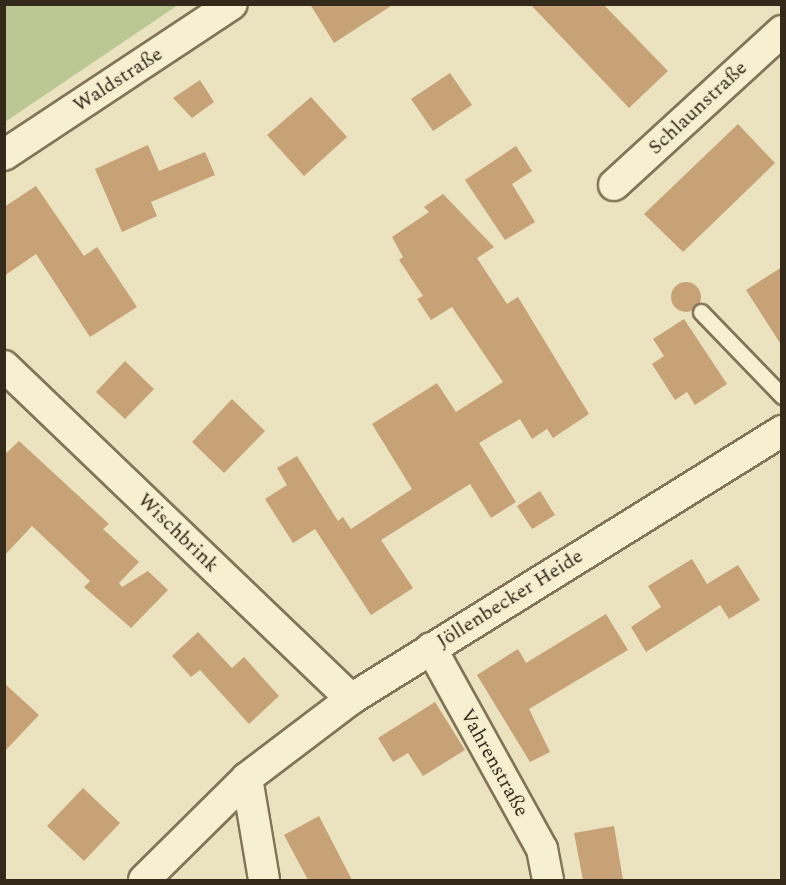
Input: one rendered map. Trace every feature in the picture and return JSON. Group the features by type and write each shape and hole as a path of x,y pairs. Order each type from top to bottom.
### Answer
{"street":[{"name":"Waldstraße","path":"4,155 232,4"},
{"name":"Schlaunstraße","path":"614,185 782,31"},
{"name":"Wischbrink","path":"4,366 351,699"},
{"name":"Jöllenbecker Heide","path":"144,880 247,778 351,699 782,431"},
{"name":"Vahrenstraße","path":"431,648 542,849 548,880"},
{"path":"247,778 264,880"}],"lane":[{"path":"700,312 782,396"}],"green space":[{"path":"5,4 178,4 178,5 5,122"}],"building":[{"path":"310,4 394,4 334,43"},
{"path":"530,4 603,4 668,71 629,108"},
{"path":"450,73 472,105 433,131 411,99"},
{"path":"200,80 214,102 192,118 173,98"},
{"path":"311,97 347,137 304,176 267,135"},
{"path":"738,124 775,163 683,252 644,214"},
{"path":"148,145 159,171 205,152 215,175 151,202 157,216 122,232 95,169"},
{"path":"516,146 532,171 512,184 535,222 505,240 465,180"},
{"path":"36,186 84,256 97,247 137,307 90,337 36,254 4,276 4,207"},
{"path":"443,194 494,247 477,258 507,304 518,297 589,414 553,438 547,429 532,439 520,419 479,443 516,502 491,518 470,484 381,540 413,588 371,615 315,529 293,543 265,499 287,485 277,468 297,456 338,521 343,517 351,529 412,489 372,424 437,383 456,412 503,382 452,307 431,320 417,299 423,296 399,260 403,257 392,237 429,212 424,207"},
{"path":"782,267 782,346 746,290"},
{"path":"686,282 696,287 701,297 696,307 686,312 676,307 671,297 676,287"},
{"path":"684,319 727,384 695,405 687,392 675,400 652,364 664,356 653,339"},
{"path":"125,361 154,389 125,419 96,392"},
{"path":"232,399 265,431 224,473 192,442"},
{"path":"19,441 109,524 103,529 139,562 119,583 122,587 148,571 168,590 131,628 84,587 90,581 32,526 4,556 4,455"},
{"path":"540,491 555,515 532,529 517,506"},
{"path":"692,559 707,584 738,565 760,600 729,619 720,605 646,652 631,627 661,607 648,586"},
{"path":"606,614 628,650 529,709 550,752 530,762 477,675 518,649 526,663"},
{"path":"198,632 232,668 244,657 279,696 249,724 200,670 191,677 172,656"},
{"path":"4,683 39,715 4,752"},
{"path":"435,702 465,750 423,776 408,753 393,762 378,738"},
{"path":"83,788 120,823 84,861 47,826"},
{"path":"319,816 352,880 308,880 284,835"},
{"path":"614,826 623,880 583,880 574,833"}]}
